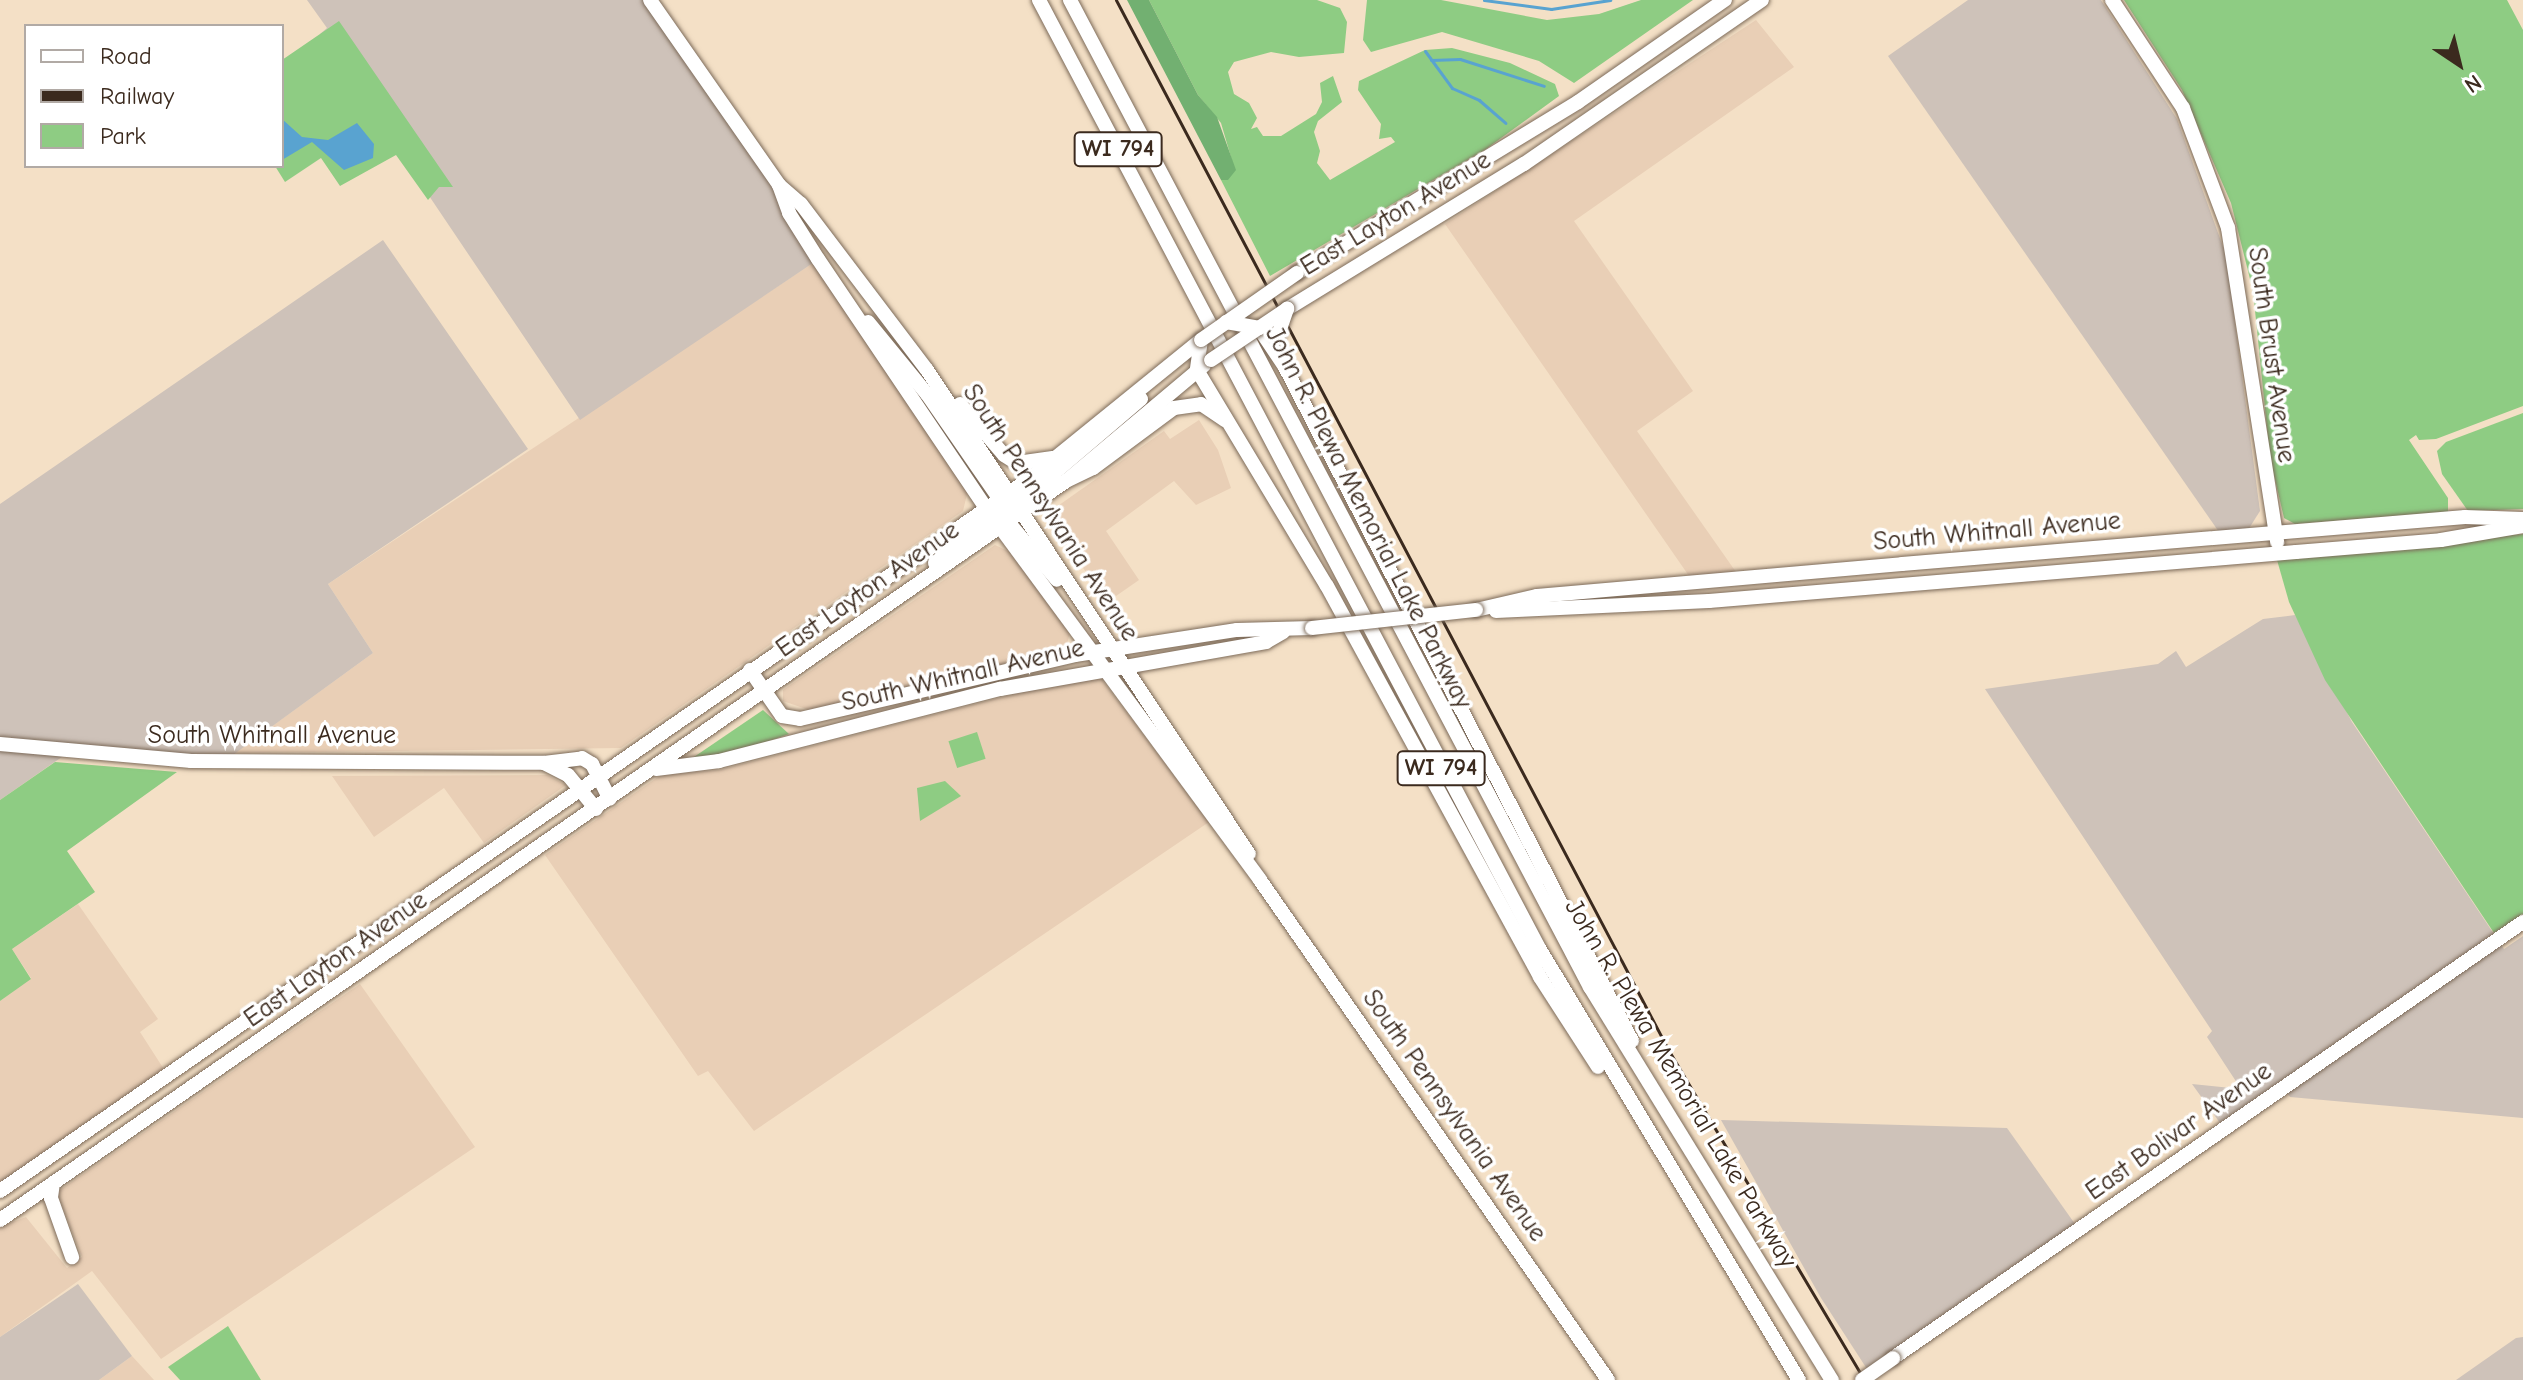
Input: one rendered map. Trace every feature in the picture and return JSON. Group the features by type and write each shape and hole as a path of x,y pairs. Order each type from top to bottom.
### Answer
{"main road":[{"name":"South Pennsylvania Avenue","path":"650,0 779,185 801,204 927,370 1004,511 1091,652 1260,880 1608,1380"},
{"name":"John R. Plewa Memorial Lake Parkway","path":"1039,0 1245,382 1375,646 1524,920 1703,1228 1799,1380"},
{"name":"John R. Plewa Memorial Lake Parkway","path":"1070,0 1435,702 1590,987 1715,1197 1832,1380"},
{"name":"East Layton Avenue","path":"0,1220 897,599 1004,511 1061,456 1226,322 1297,273 1578,102 1725,0"},
{"name":"East Layton Avenue","path":"0,1191 750,670 1004,511 1066,481 1211,360 1268,334 1287,309 1524,164 1762,0"},
{"name":"South Brust Avenue","path":"2112,0 2183,108 2228,228 2243,295 2279,554"},
{"name":"South Pennsylvania Avenue","path":"779,185 789,213 830,278 1004,511 1081,605 1252,859 1260,880"},
{"path":"1226,322 1268,334 1715,1197"},
{"path":"1196,344 1197,370 1327,586 1540,977 1703,1228"},
{"path":"1004,511 1118,420 1196,344"},
{"path":"927,370 1004,455 1017,463 1061,456"},
{"path":"1066,481 1187,404 1201,404 1232,425"},
{"name":"South Whitnall Avenue","path":"750,670 763,693 782,716 800,719 1091,652 1237,630 1283,632 1476,610 1537,596 2465,517 2523,519"},
{"name":"South Whitnall Avenue","path":"1476,610 1533,613 2279,554 2441,540 2523,526"},
{"path":"2002,556 2004,576"},
{"name":"South Whitnall Avenue","path":"654,769 719,761 945,702 1102,668 1266,642 1283,632"},
{"name":"South Whitnall Avenue","path":"0,744 178,761 544,763 582,758 599,774"},
{"path":"544,763 580,787 596,809"},
{"path":"599,774 610,799"},
{"name":"East Bolivar Avenue","path":"1862,1380 2523,922"},
{"path":"53,1183 51,1198 72,1257"}],"shaded area":[{"path":"307,0 650,0 779,185 813,263 580,420 320,34 327,28"},
{"path":"1968,0 2101,0 2177,119 2226,255 2260,511 2248,530 2219,532 1888,56"},
{"path":"1756,20 1794,67 1574,221 1693,391 1637,431 1736,572 1689,576 1445,224"},
{"path":"383,240 528,449 328,584 373,653 226,760 69,752 0,800 0,504"},
{"path":"813,263 968,490 963,511 621,748 235,753 373,653 328,584"},
{"path":"1199,420 1218,450 1231,488 1196,505 1174,481 1106,531 1139,580 1116,596 1096,586 1045,515 1164,431 1170,439"},
{"path":"995,545 1010,552 1070,632 1066,649 809,710 783,701 783,690"},
{"path":"2295,615 2352,722 2504,949 2523,936 2523,1118 2290,1097 2280,1083 2220,1123 2192,1084 2241,1089 2207,1037 2212,1031 1985,689 2158,664 2176,651 2186,667 2263,619"},
{"path":"1100,677 1209,822 754,1131 708,1071 698,1076 545,855 661,775 719,770 1049,685"},
{"path":"547,775 566,785 484,843 444,788 374,837 332,776"},
{"path":"78,904 158,1019 140,1032 167,1074 0,1191 0,1001 31,978 12,949"},
{"path":"360,984 475,1147 161,1359 92,1271 0,1337 0,1227 26,1217 67,1268 82,1257 58,1196 60,1190"},
{"path":"1721,1120 2007,1128 2075,1224 1867,1369 1821,1298"},
{"path":"78,1284 132,1356 99,1380 0,1380 0,1337"},
{"path":"2523,1337 2523,1380 2456,1380 2516,1338"},
{"path":"132,1356 154,1380 99,1380"}],"green space":[{"path":"1127,0 1149,0 1198,95 1217,117 1236,170 1228,180 1221,180"},
{"path":"1149,0 1317,0 1340,8 1347,22 1344,53 1299,57 1271,52 1234,62 1228,72 1234,94 1249,103 1257,118 1251,129 1257,127 1263,136 1281,136 1316,114 1322,102 1320,83 1333,76 1342,102 1318,121 1314,132 1320,151 1317,163 1330,180 1395,142 1391,137 1379,139 1381,124 1358,90 1359,81 1425,50 1452,48 1510,63 1555,84 1559,96 1486,149 1270,276 1221,180 1233,164 1221,123 1198,95"},
{"path":"1367,0 1441,0 1547,20 1599,14 1641,0 1693,0 1574,83 1539,61 1442,32 1371,52 1363,40"},
{"path":"2124,0 2507,0 2523,30 2523,406 2436,439 2419,440 2416,435 2409,440 2448,498 2448,512 2295,524 2284,518 2270,458 2253,291 2231,203 2182,90"},
{"path":"339,21 453,187 439,187 428,200 396,155 340,186 321,158 285,182 276,168 284,168 284,59"},
{"path":"2523,413 2523,509 2468,511 2442,474 2437,451 2446,442"},
{"path":"2523,534 2523,914 2494,933 2325,680 2289,602 2277,560"},
{"path":"763,710 789,734 741,751 691,759"},
{"path":"977,732 986,759 957,768 948,741"},
{"path":"55,762 177,772 67,851 95,892 12,949 31,979 0,1001 0,800"},
{"path":"945,781 961,796 920,821 917,788"},
{"path":"228,1326 261,1380 180,1380 168,1367"}],"water":[{"path":"284,121 302,137 328,140 357,123 374,144 373,158 344,170 312,142 284,159"}],"waterway":[{"path":"1484,0 1551,9 1610,0"},
{"path":"1425,51 1452,88 1479,100 1505,123"},
{"path":"1431,60 1460,59 1544,86"}],"railway":[{"path":"1116,0 1669,1051 1864,1380"}]}
